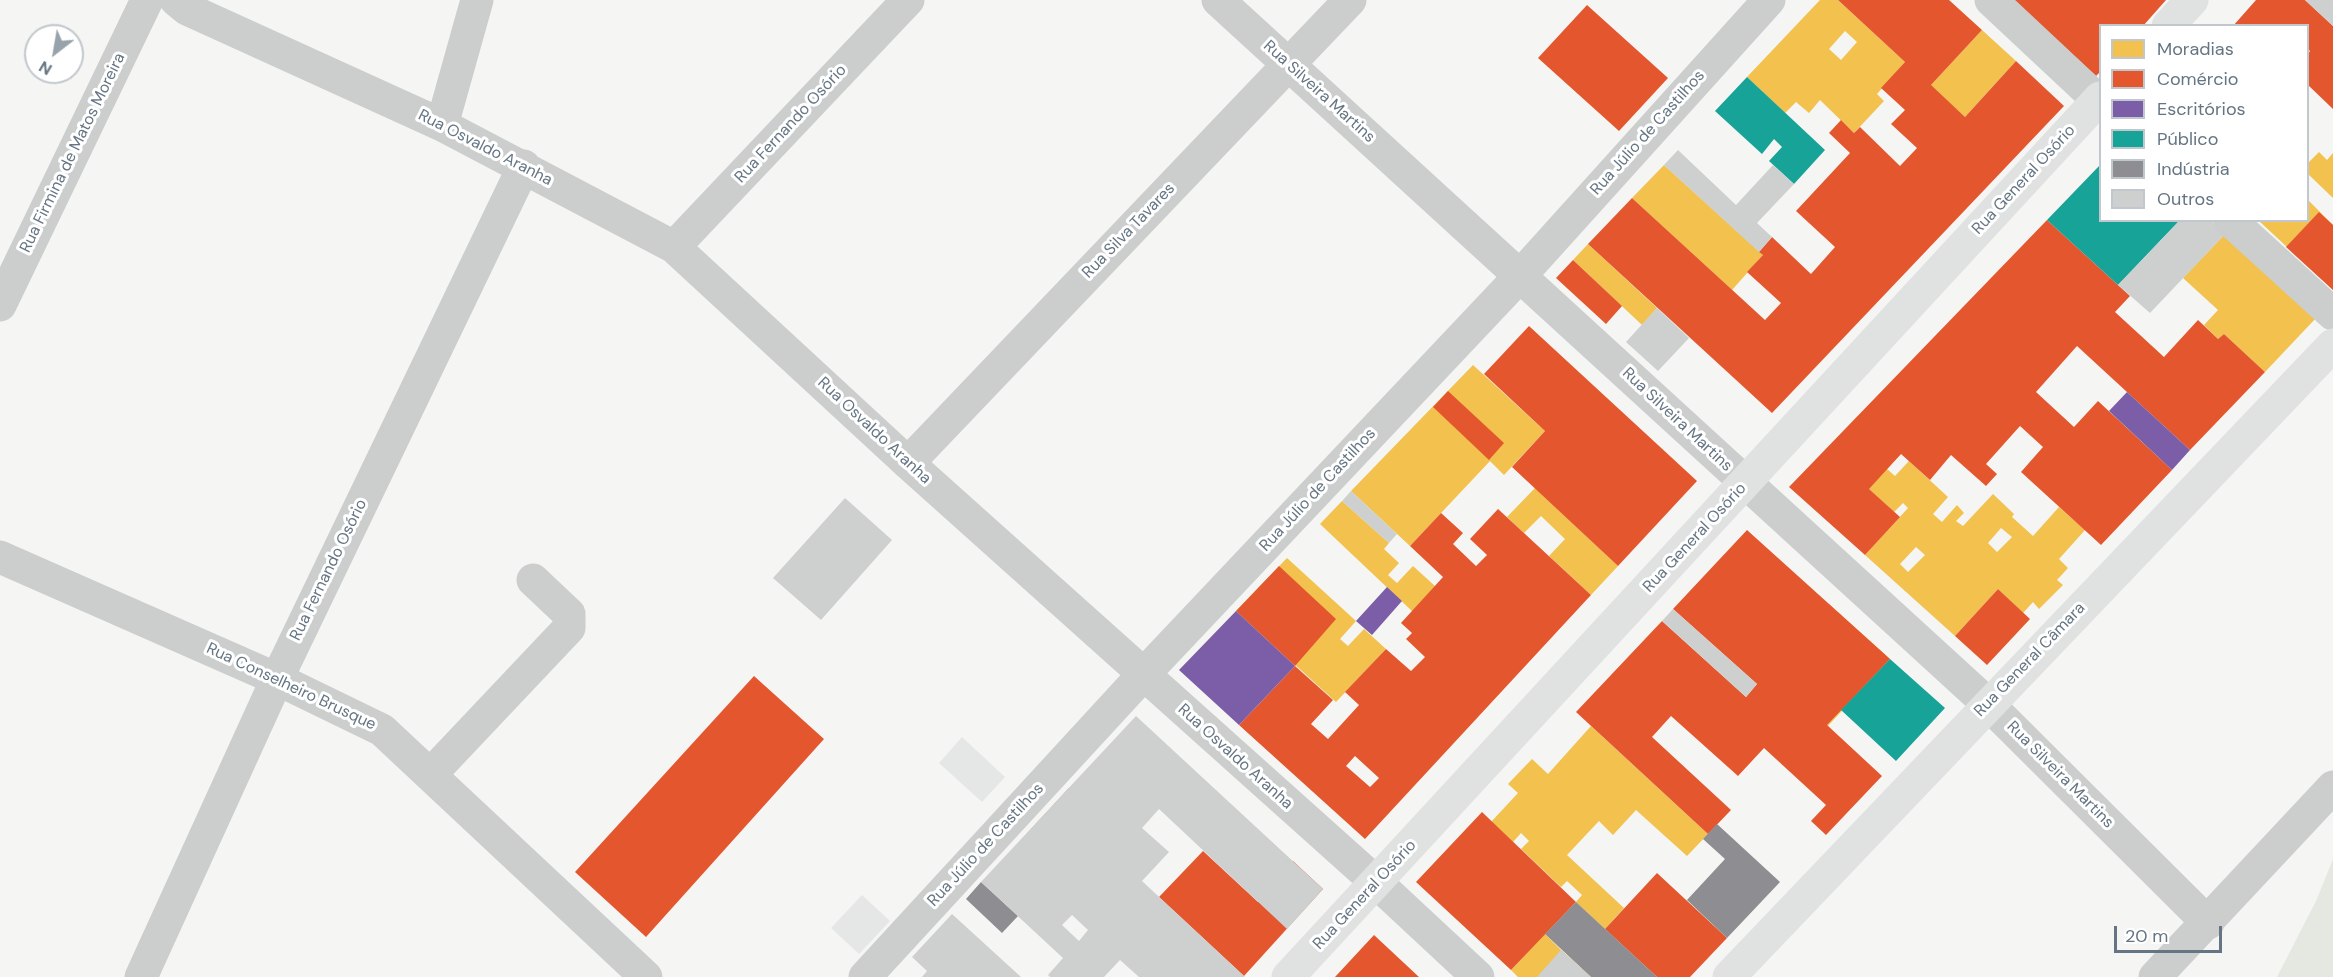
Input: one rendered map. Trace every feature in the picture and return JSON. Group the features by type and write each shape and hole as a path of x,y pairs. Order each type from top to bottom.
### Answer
{"main road":[{"path":"2170,24 2192,0"},
{"name":"Rua General Osório","path":"1288,977 2099,101"},
{"name":"Rua General Câmara","path":"1729,977 2333,345"}],"street":[{"path":"442,124 477,0"},
{"name":"Rua Fernando Osório","path":"674,247 908,0"},
{"name":"Rua Silveira Martins","path":"1218,0 1988,704 2208,922"},
{"name":"Rua Silva Tavares","path":"909,463 1350,0"},
{"name":"Rua Júlio de Castilhos","path":"865,977 1143,675 1520,276 1769,0"},
{"path":"1991,0 2099,99"},
{"name":"Rua Osvaldo Aranha","path":"139,2 181,5 442,124 674,247 909,463 1377,883 1478,977"},
{"name":"Rua Firmina de Matos Moreira","path":"0,305 139,2"},
{"name":"Rua Fernando Osório","path":"141,977 277,679 524,166"},
{"path":"2232,222 2333,314"},
{"name":"Rua Conselheiro Brusque","path":"0,557 277,679 382,730 646,977"},
{"path":"430,775 569,628 569,614 533,580"},
{"path":"2155,977 2333,788"}],"shaded area":[{"path":"962,737 1005,777 982,802 939,763"},
{"path":"2333,859 2333,977 2277,977 2316,901"},
{"path":"862,895 890,921 859,954 831,928"}],"building: Moradias":[{"path":"1820,0 1838,0 1905,62 1877,94 1884,101 1854,133 1820,100 1809,113 1796,102 1785,113 1747,77","holes":["1845,31 1857,42 1841,60 1829,49"]},
{"path":"1982,30 2016,61 1965,117 1930,86"},
{"path":"2319,152 2327,160 2333,153 2333,198 2309,175 2309,162"},
{"path":"1664,165 1763,255 1732,290 1632,198"},
{"path":"2309,201 2333,225 2333,236 2326,243 2333,249 2333,290 2260,222 2309,222"},
{"path":"2225,234 2316,318 2265,372 2224,334 2218,339 2204,325 2218,310 2183,278"},
{"path":"1588,244 1657,308 1642,325 1573,260"},
{"path":"1473,365 1545,431 1504,475 1490,461 1410,546 1351,491"},
{"path":"1858,416 1901,454 1887,469 1895,476 1909,461 1948,497 1933,514 1942,522 1957,505 1964,513 1956,521 1963,526 1993,494 2014,514 2012,517 2033,536 2059,507 2085,530 2059,559 2068,568 2057,580 2063,585 2039,609 2033,602 2023,613 1998,589 1955,636 1865,555 1908,508 1903,503 1894,512 1826,450","holes":["2001,528 2012,537 1997,552 1988,543","1916,547 1925,555 1908,572 1900,564"]},
{"path":"1535,488 1618,566 1591,595 1549,556 1565,539 1541,516 1524,533 1507,517"},
{"path":"1342,501 1389,543 1384,549 1399,563 1388,575 1397,583 1413,566 1435,586 1413,612 1320,524"},
{"path":"1724,555 1807,629 1829,604 1890,659 1788,769 1729,716 1766,675 1681,601"},
{"path":"1287,558 1356,621 1340,639 1348,646 1364,629 1386,649 1336,702 1236,611"},
{"path":"1591,726 1708,834 1687,856 1636,810 1613,835 1599,821 1567,855 1624,908 1605,929 1576,902 1582,895 1567,881 1561,887 1521,849 1529,841 1521,833 1513,842 1491,822 1518,793 1508,784 1532,759 1548,774"},
{"path":"1545,934 1591,977 1518,977 1511,970"}],"building: Comércio":[{"path":"1838,0 1949,0 1982,30 1931,85 1965,117 2016,61 2064,106 1772,413 1588,244 1632,198 1765,320 1781,303 1747,272 1763,255 1759,252 1772,237 1811,274 1835,247 1796,211 1850,153 1829,133 1841,120 1854,133 1860,127 1900,166 1917,148 1891,124 1905,110 1881,88 1905,62"},
{"path":"2013,0 2166,0 2145,24 2099,24 2099,73 2096,76"},
{"path":"2256,0 2305,0 2333,26 2333,109 2309,86 2309,24 2235,24"},
{"path":"1587,5 1668,78 1619,131 1538,58"},
{"path":"2319,212 2333,225 2333,290 2286,247"},
{"path":"2047,220 2130,296 2115,312 2164,357 2198,320 2218,339 2224,334 2265,372 2190,450 2077,346 2036,392 2074,427 2098,401 2172,470 2101,545 2021,472 2043,447 2020,426 1986,464 1997,474 1986,486 1951,455 1930,480 1901,454 1869,489 1900,517 1865,555 1789,487"},
{"path":"1573,260 1622,306 1606,324 1556,278"},
{"path":"1529,326 1697,481 1618,566 1512,467 1545,431 1484,374"},
{"path":"1448,391 1504,443 1489,460 1433,407"},
{"path":"1498,509 1591,595 1365,839 1239,725 1295,666 1333,700 1311,724 1328,739 1359,705 1345,692 1386,649 1411,671 1425,657 1406,639 1412,633 1401,623 1443,577 1410,546 1441,513 1463,533 1453,544 1476,566 1487,555 1470,539","holes":["1355,756 1379,778 1370,787 1346,766"]},
{"path":"1747,530 1890,659 1827,725 1882,776 1826,835 1811,821 1826,805 1764,748 1738,776 1671,716 1652,737 1731,810 1708,834 1576,712 1662,621 1746,697 1757,684 1673,609"},
{"path":"1279,566 1336,619 1295,666 1236,611"},
{"path":"1998,589 2030,619 1987,665 1955,636"},
{"path":"754,676 824,739 646,937 575,872"},
{"path":"1057,801 1118,858 1093,886 1031,829"},
{"path":"1482,812 1576,902 1511,970 1416,882"},
{"path":"1203,851 1258,902 1293,861 1323,889 1244,976 1159,897"},
{"path":"1657,873 1727,938 1690,977 1657,977 1605,929"},
{"path":"1374,935 1419,977 1335,977"}],"building: Escritórios":[{"path":"2127,392 2190,450 2172,470 2109,411"},
{"path":"1387,587 1402,601 1372,635 1356,621"},
{"path":"1236,611 1295,666 1239,725 1179,670"},
{"path":"1069,788 1110,828 1099,840 1057,801"}],"building: Público":[{"path":"1747,77 1825,150 1794,184 1769,161 1782,147 1774,139 1762,154 1715,111"},
{"path":"2099,166 2099,222 2178,222 2118,285 2047,220"},
{"path":"1890,659 1945,708 1896,761 1841,710"}],"building: Indústria":[{"path":"1717,824 1780,882 1727,938 1687,900 1725,859 1703,839"},
{"path":"981,882 1018,916 1002,933 966,899"},
{"path":"1576,902 1657,977 1591,977 1545,934"}],"building: Outros":[{"path":"2305,0 2333,0 2333,26"},
{"path":"1678,150 1736,205 1773,165 1794,184 1757,223 1772,237 1759,252 1664,165"},
{"path":"2178,222 2213,222 2225,234 2150,313 2118,285"},
{"path":"1657,308 1689,338 1658,371 1626,342"},
{"path":"1351,491 1397,534 1389,543 1342,501"},
{"path":"845,498 892,540 821,620 773,578"},
{"path":"1673,609 1757,684 1746,697 1662,621"},
{"path":"1136,716 1323,889 1287,929 1159,809 1142,828 1169,852 1142,881 1245,977 1139,977 1120,960 1104,977 1050,977 1048,975 1063,958 981,882","holes":["1072,915 1088,930 1079,941 1062,925"]},
{"path":"952,914 1021,977 922,977 927,971 912,957"},
{"path":"1561,950 1591,977 1537,977"}]}
